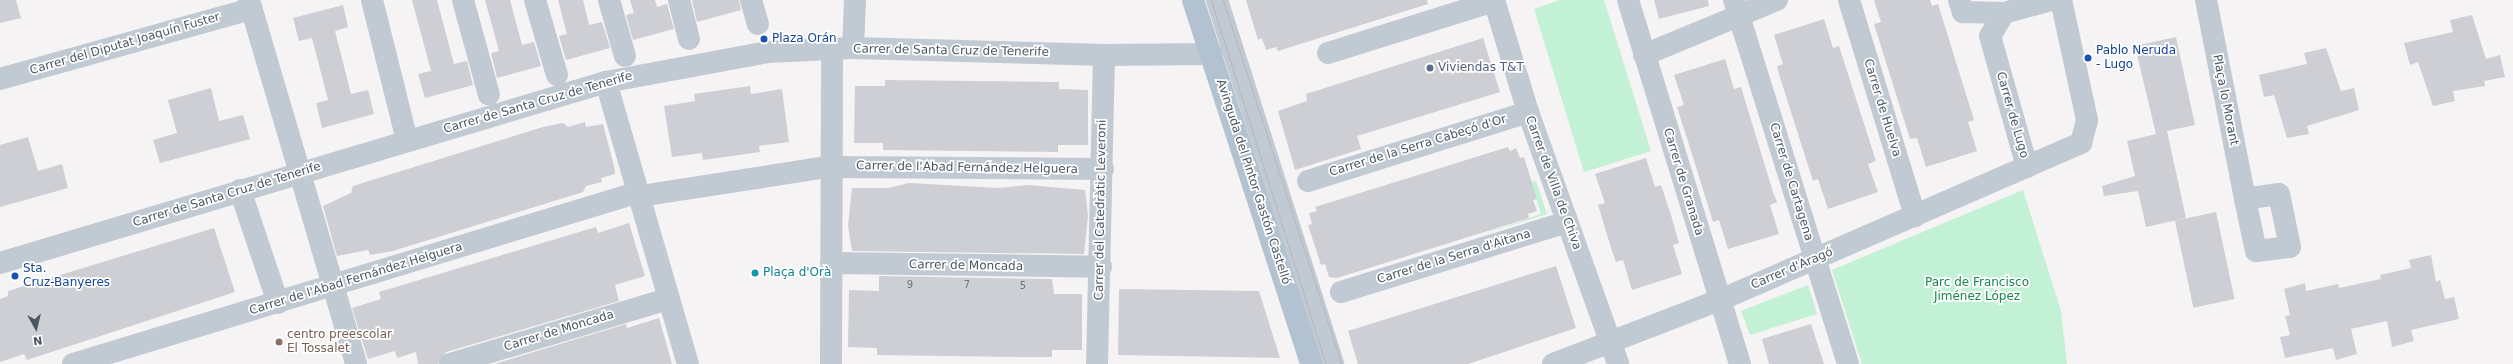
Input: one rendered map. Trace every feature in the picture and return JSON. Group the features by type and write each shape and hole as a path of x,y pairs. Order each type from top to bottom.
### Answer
{"main road":[{"name":"Avinguda del Pintor Gastón Castelló","path":"1193,0 1212,54 1310,364"}],"street":[{"path":"372,0 407,140"},
{"path":"463,0 490,95"},
{"path":"535,0 557,75"},
{"path":"609,0 624,56"},
{"path":"679,0 690,39"},
{"path":"751,0 758,24"},
{"path":"831,364 831,263 826,167 843,49 855,0"},
{"name":"Avinguda del Pintor Gastón Castelló","path":"1217,0 1333,364"},
{"name":"Carrer de Granada","path":"1628,0 1740,364"},
{"path":"1644,55 1737,8 1777,0"},
{"name":"Carrer de Huelva","path":"1849,0 1915,216"},
{"path":"1959,0 1963,12 2004,13 2051,0"},
{"name":"Carrer de Lugo","path":"2004,13 1990,36 2027,166 2081,143 2087,120 2061,0"},
{"name":"Plaça lo Morant","path":"2206,0 2245,199"},
{"path":"1328,53 1494,1"},
{"name":"Carrer de Villa de Chiva","path":"1494,1 1528,112 1615,354"},
{"path":"250,4 298,174 356,364"},
{"name":"Carrer del Diputat Joaquín Fuster","path":"0,79 250,4"},
{"name":"Carrer de Cartagena","path":"1737,8 1848,364"},
{"name":"Carrer de Santa Cruz de Tenerife","path":"0,263 407,140 606,82 768,52 843,49 1104,55 1212,54"},
{"name":"Carrer del Catedràtic Leveroni","path":"1097,364 1101,267 1104,55"},
{"path":"606,82 646,193 668,299 688,364"},
{"name":"Carrer de la Serra Cabeçó d'Or","path":"1308,181 1528,112"},
{"name":"Carrer d'Aragó","path":"1553,364 1615,354 1720,300 2027,166"},
{"path":"646,193 826,167"},
{"name":"Carrer de l'Abad Fernández Helguera","path":"826,167 1102,169"},
{"path":"240,190 278,303"},
{"name":"Carrer de l'Abad Fernández Helguera","path":"73,364 646,193"},
{"name":"Carrer de la Serra d'Aitana","path":"1341,292 1567,222"},
{"name":"Carrer de Moncada","path":"831,263 1101,267"},
{"name":"Carrer de Moncada","path":"450,364 668,299"}],"green space":[{"path":"1560,0 1604,0 1651,151 1584,172 1534,9"},
{"path":"1536,181 1547,214 1474,237 1541,214 1531,182"},
{"name":"Parc de Francisco Jiménez López","path":"2023,190 2061,311 2067,364 1862,364 1832,270"},
{"path":"1808,285 1817,314 1750,335 1741,311"}],"building":[{"path":"0,0 16,0 21,18 0,23"},
{"path":"412,0 437,0 454,64 467,61 473,85 425,98 418,74 431,71"},
{"path":"485,0 510,0 522,45 534,42 541,66 497,78 491,53 499,51"},
{"path":"558,0 583,0 589,25 602,22 610,48 566,60 559,36 567,34"},
{"path":"630,0 655,0 657,7 667,4 674,29 633,40 626,15 634,13"},
{"path":"692,0 739,0 741,10 697,22"},
{"path":"1246,0 1427,0 1428,4 1278,51 1276,47 1266,50 1262,38 1258,40"},
{"path":"1654,0 1708,0 1709,6 1659,19"},
{"path":"1874,0 1930,0 1932,6 1938,4 1974,120 1968,122 1977,151 1926,167 1917,138 1910,139 1874,24 1881,22"},
{"path":"343,5 348,27 335,31 351,94 368,90 374,114 322,128 316,103 328,100 312,38 299,41 293,18"},
{"path":"2472,15 2486,59 2500,55 2505,77 2484,81 2485,86 2453,91 2455,101 2433,106 2418,62 2410,65 2404,43 2453,32 2450,20"},
{"path":"1824,19 1833,48 1839,46 1876,161 1868,164 1878,192 1828,209 1818,179 1813,181 1779,74 1777,66 1783,64 1774,35"},
{"path":"2176,37 2195,125 2167,131 2186,218 2146,227 2138,191 2104,196 2102,186 2135,176 2127,141 2156,134 2135,46"},
{"path":"1483,38 1500,92 1357,136 1361,149 1295,170 1278,111 1307,101 1306,94"},
{"path":"2326,48 2341,91 2354,88 2359,110 2307,126 2309,134 2287,138 2274,95 2264,97 2259,75 2307,64 2304,53"},
{"path":"1725,59 1734,89 1741,87 1777,202 1770,205 1779,234 1728,249 1719,220 1713,222 1677,107 1684,105 1674,75"},
{"path":"885,80 1059,82 1059,89 1088,90 1088,145 1058,145 1058,152 883,150 883,143 854,143 855,86 885,86"},
{"path":"750,86 751,94 782,89 789,142 759,146 760,152 703,160 702,153 672,157 664,106 695,101 694,94"},
{"path":"211,88 219,121 243,115 250,139 160,163 153,140 177,133 168,100"},
{"path":"585,122 586,127 603,124 615,174 601,178 602,182 586,186 583,192 393,251 370,255 368,250 337,256 323,206 351,193 353,186 543,127 563,123 568,127"},
{"path":"28,137 38,171 62,164 68,188 0,207 0,145"},
{"path":"1508,147 1510,151 1516,148 1520,158 1524,157 1537,199 1533,200 1537,211 1528,214 1529,218 1337,278 1329,277 1325,264 1321,265 1308,225 1312,224 1309,213 1317,211 1315,207"},
{"path":"1646,158 1655,187 1661,185 1671,215 1679,243 1673,245 1682,274 1632,290 1623,260 1616,262 1612,251 1598,205 1605,203 1595,174"},
{"path":"909,183 998,188 1027,185 1085,190 1088,215 1084,254 852,251 848,225 852,188 888,188"},
{"path":"2216,212 2235,299 2193,308 2175,221"},
{"path":"629,223 645,276 615,285 619,301 446,352 438,364 418,364 416,352 397,358 395,351 368,359 352,308 381,299 379,292 596,227 598,233"},
{"path":"214,228 235,292 27,360 24,354 0,362 0,299 8,296 8,291"},
{"path":"2431,255 2436,282 2440,280 2445,299 2454,297 2459,319 2411,330 2414,341 2392,347 2387,321 2351,329 2357,354 2336,360 2333,348 2285,358 2280,337 2290,335 2285,316 2290,315 2284,289 2305,283 2306,291 2338,284 2339,288 2381,279 2380,275 2411,268 2409,260"},
{"path":"1556,266 1576,328 1468,364 1358,364 1348,331"},
{"path":"879,276 1052,279 1054,294 1082,294 1082,350 1052,350 1052,357 1021,357 877,355 877,348 848,347 849,290 879,291"},
{"path":"1119,289 1259,291 1280,358 1118,355"},
{"path":"659,318 672,364 494,364 626,324 627,328"},
{"path":"1811,324 1824,364 1769,364 1762,339"}],"tram line":[{"path":"1211,0 1326,364"},
{"path":"1223,0 1341,364"}],"place":[{"name":"Plaza Orán","path":"764,39"},
{"name":"Pablo Neruda - Lugo","path":"2088,58"},
{"name":"Viviendas T&T","path":"1430,68"},
{"name":"Plaça d'Orà","path":"755,273"},
{"name":"Sta. Cruz-Banyeres","path":"15,276"},
{"name":"centro preescolar El Tossalet","path":"279,342"}]}
